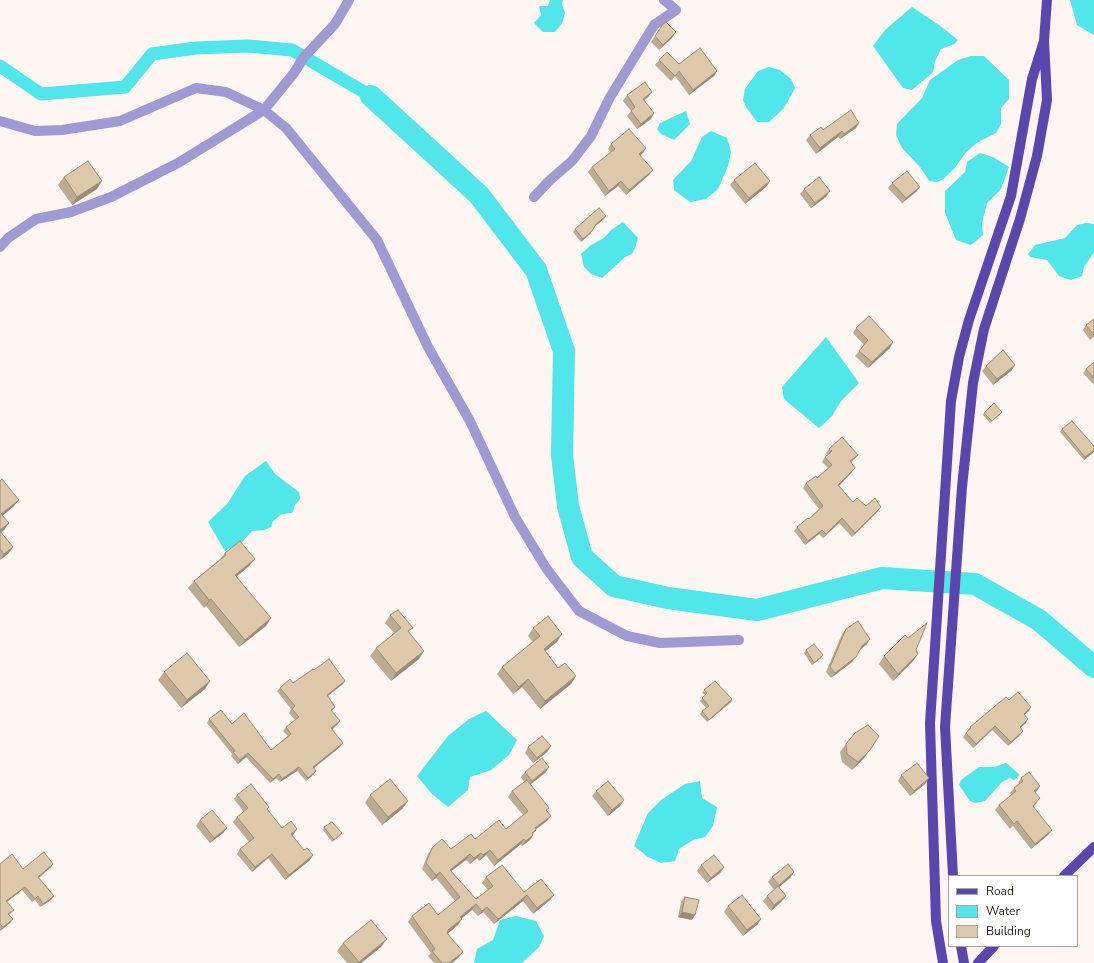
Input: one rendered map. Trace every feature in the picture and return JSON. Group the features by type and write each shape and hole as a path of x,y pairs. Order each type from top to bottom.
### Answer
{"main road":[{"path":"953,875 945,727 950,641 973,383 984,329 1020,219 1037,156 1047,100 1044,40 1047,0"},
{"path":"943,963 936,921 930,723 951,401 959,357 981,284 1011,196 1032,79 1044,40"},
{"path":"1065,875 1094,847"},
{"path":"961,947 964,963"},
{"path":"978,963 993,947"}],"street":[{"path":"0,247 8,238 36,218 71,212 111,197 178,164 264,110 294,73 304,57 335,24 349,0"},
{"path":"534,197 549,181 572,161 591,136 613,93 654,25 676,10 664,0"},
{"path":"0,121 35,131 62,130 120,121 196,88 226,92 264,110 286,128 377,240 428,347 470,421 515,517 546,568 579,612 627,636 660,643 739,640"}],"water":[{"path":"550,0 563,0 562,4 565,13 562,23 555,32 543,32 534,23 541,15 539,6 548,6"},
{"path":"1070,0 1094,0 1094,35 1077,25"},
{"path":"912,7 958,40 954,44 941,49 935,61 933,72 912,90 903,88 873,46 885,30"},
{"path":"971,56 984,56 1009,80 1009,99 1001,108 1001,124 996,133 978,142 966,152 954,169 943,179 937,182 929,181 920,167 902,148 896,135 897,124 922,98 930,80 958,60"},
{"path":"769,67 780,70 791,79 795,88 784,108 769,122 757,122 746,107 743,100 745,89 758,71"},
{"path":"686,111 690,124 674,140 661,134 657,129 660,123"},
{"path":"711,131 727,138 731,152 728,166 718,189 706,199 690,202 674,190 673,180 691,161 702,137"},
{"path":"980,153 993,157 1009,167 1001,189 987,203 982,223 983,235 971,245 956,240 945,213 945,191 965,172 967,162"},
{"path":"623,222 638,238 632,254 625,257 602,278 591,274 584,267 581,254 591,245 604,238 611,230"},
{"path":"1086,223 1094,224 1094,252 1084,267 1082,276 1071,280 1059,276 1047,260 1030,257 1028,254 1035,245 1065,238 1077,225"},
{"path":"826,337 859,383 841,401 832,416 819,428 784,399 782,387"},
{"path":"266,461 275,474 299,492 300,499 295,505 292,513 282,514 273,521 271,527 264,530 252,531 239,546 236,545 225,551 208,522 227,504 245,476"},
{"path":"486,711 517,740 509,755 491,770 470,777 468,790 448,807 432,794 417,776 448,736 469,719"},
{"path":"1006,763 1020,775 1014,780 1010,778 1002,782 985,801 975,803 970,801 959,785 961,780 979,767 994,767"},
{"path":"700,781 702,798 717,807 713,826 705,837 693,840 679,849 675,861 661,863 648,857 634,846 648,813 661,800 685,784"},
{"path":"516,916 536,921 544,936 539,947 522,963 474,963 477,949 493,940 500,920"}],"building":[{"path":"666,22 676,32 663,45 655,36"},
{"path":"700,48 717,71 693,90 679,71 675,76 659,60 667,52 679,64"},
{"path":"645,82 652,92 643,99 654,113 641,124 631,111 635,107 627,95"},
{"path":"851,110 859,123 844,134 842,131 820,148 810,135 821,127 823,130"},
{"path":"629,129 646,148 639,154 653,170 629,190 621,181 609,191 592,167 615,149 611,144"},
{"path":"88,161 102,181 77,197 64,177"},
{"path":"755,163 770,181 749,198 734,180"},
{"path":"907,171 920,187 906,198 892,183"},
{"path":"819,177 830,191 815,203 804,189"},
{"path":"599,208 606,216 596,224 592,231 583,239 575,229"},
{"path":"869,316 893,342 872,362 859,351 868,340 856,328"},
{"path":"1094,319 1094,335 1086,325"},
{"path":"1003,350 1015,365 997,379 986,366"},
{"path":"1094,362 1094,378 1086,369"},
{"path":"994,403 1002,412 992,421 984,413"},
{"path":"1072,421 1094,446 1094,450 1085,457 1062,429"},
{"path":"842,437 858,455 850,461 855,468 838,485 853,502 857,498 866,506 875,498 881,507 855,533 842,518 826,534 822,530 808,541 797,527 808,518 809,519 823,506 806,483 816,476 817,478 832,465 825,457 832,451 829,449"},
{"path":"2,479 19,500 1,514 9,523 0,530 0,481"},
{"path":"0,531 13,547 4,554 0,549"},
{"path":"240,541 255,559 235,575 271,618 245,640 194,581 226,555 225,553"},
{"path":"398,610 413,628 408,631 424,651 396,673 376,648 401,628 390,615"},
{"path":"548,616 562,634 544,649 558,668 565,663 576,676 545,701 528,679 519,687 502,667 540,636 533,628"},
{"path":"858,621 870,639 862,646 856,657 835,673 830,667 846,629"},
{"path":"927,623 916,650 918,654 898,674 884,656 905,635 908,638"},
{"path":"814,644 823,655 814,663 806,650"},
{"path":"187,653 210,681 187,700 164,672"},
{"path":"329,659 345,681 327,695 335,707 331,710 340,721 331,728 343,743 313,767 316,771 308,778 299,767 282,779 279,774 273,779 248,753 240,760 233,752 235,751 209,719 221,710 232,724 244,713 271,750 291,734 286,727 299,717 292,709 295,706 280,688 290,679 293,683"},
{"path":"715,681 732,699 709,720 702,711 709,706 702,698 707,693 704,690"},
{"path":"1018,692 1031,707 1024,714 1028,719 1020,727 1023,731 1011,742 995,726 976,744 966,733 971,728 970,727 1006,697 1009,700"},
{"path":"868,725 879,736 870,750 858,762 847,754 846,744 855,733"},
{"path":"542,736 551,746 537,758 528,747"},
{"path":"542,758 549,767 532,781 525,772"},
{"path":"917,763 929,778 914,791 901,775"},
{"path":"1029,772 1040,786 1034,791 1040,798 1033,806 1052,830 1035,844 1017,821 1014,824 999,805 1016,791 1014,788 1023,781 1021,778"},
{"path":"390,779 408,801 388,817 370,795"},
{"path":"527,780 549,808 546,810 551,816 535,828 536,830 532,833 533,835 526,841 524,839 498,860 490,850 483,855 481,853 474,858 470,854 450,870 476,899 493,886 486,877 502,865 524,892 541,879 554,895 537,908 527,895 498,919 487,907 482,911 476,904 460,917 462,919 448,930 447,933 463,952 449,963 442,963 432,951 435,949 412,916 429,903 438,915 460,897 440,872 436,875 426,863 432,848 442,839 451,849 471,834 475,839 499,820 506,829 528,811 512,791"},
{"path":"608,781 624,800 612,810 596,791"},
{"path":"251,784 269,807 267,809 282,828 291,821 297,829 291,834 304,850 307,848 313,855 289,875 272,854 255,867 240,849 254,838 237,817 248,808 237,795"},
{"path":"212,810 227,828 214,838 200,820"},
{"path":"332,822 342,833 334,840 324,827"},
{"path":"44,852 53,864 38,877 54,896 43,904 38,896 35,899 25,887 6,901 14,910 8,914 13,919 3,927 0,924 0,864 12,854 23,869"},
{"path":"714,855 724,867 711,878 701,865"},
{"path":"788,864 794,872 779,885 772,877"},
{"path":"778,886 786,896 774,905 767,896"},
{"path":"742,895 761,919 747,930 728,906"},
{"path":"685,897 699,900 695,915 682,912"},
{"path":"371,920 387,939 359,962 343,943"}],"waterway":[{"path":"0,66 41,94 125,87 152,54 196,48 248,46 292,50 371,96"},
{"path":"371,96 479,195 536,270 564,351 562,455 568,506 582,557 614,586 668,598 757,610 882,578 975,584 1039,620 1094,667"}]}
